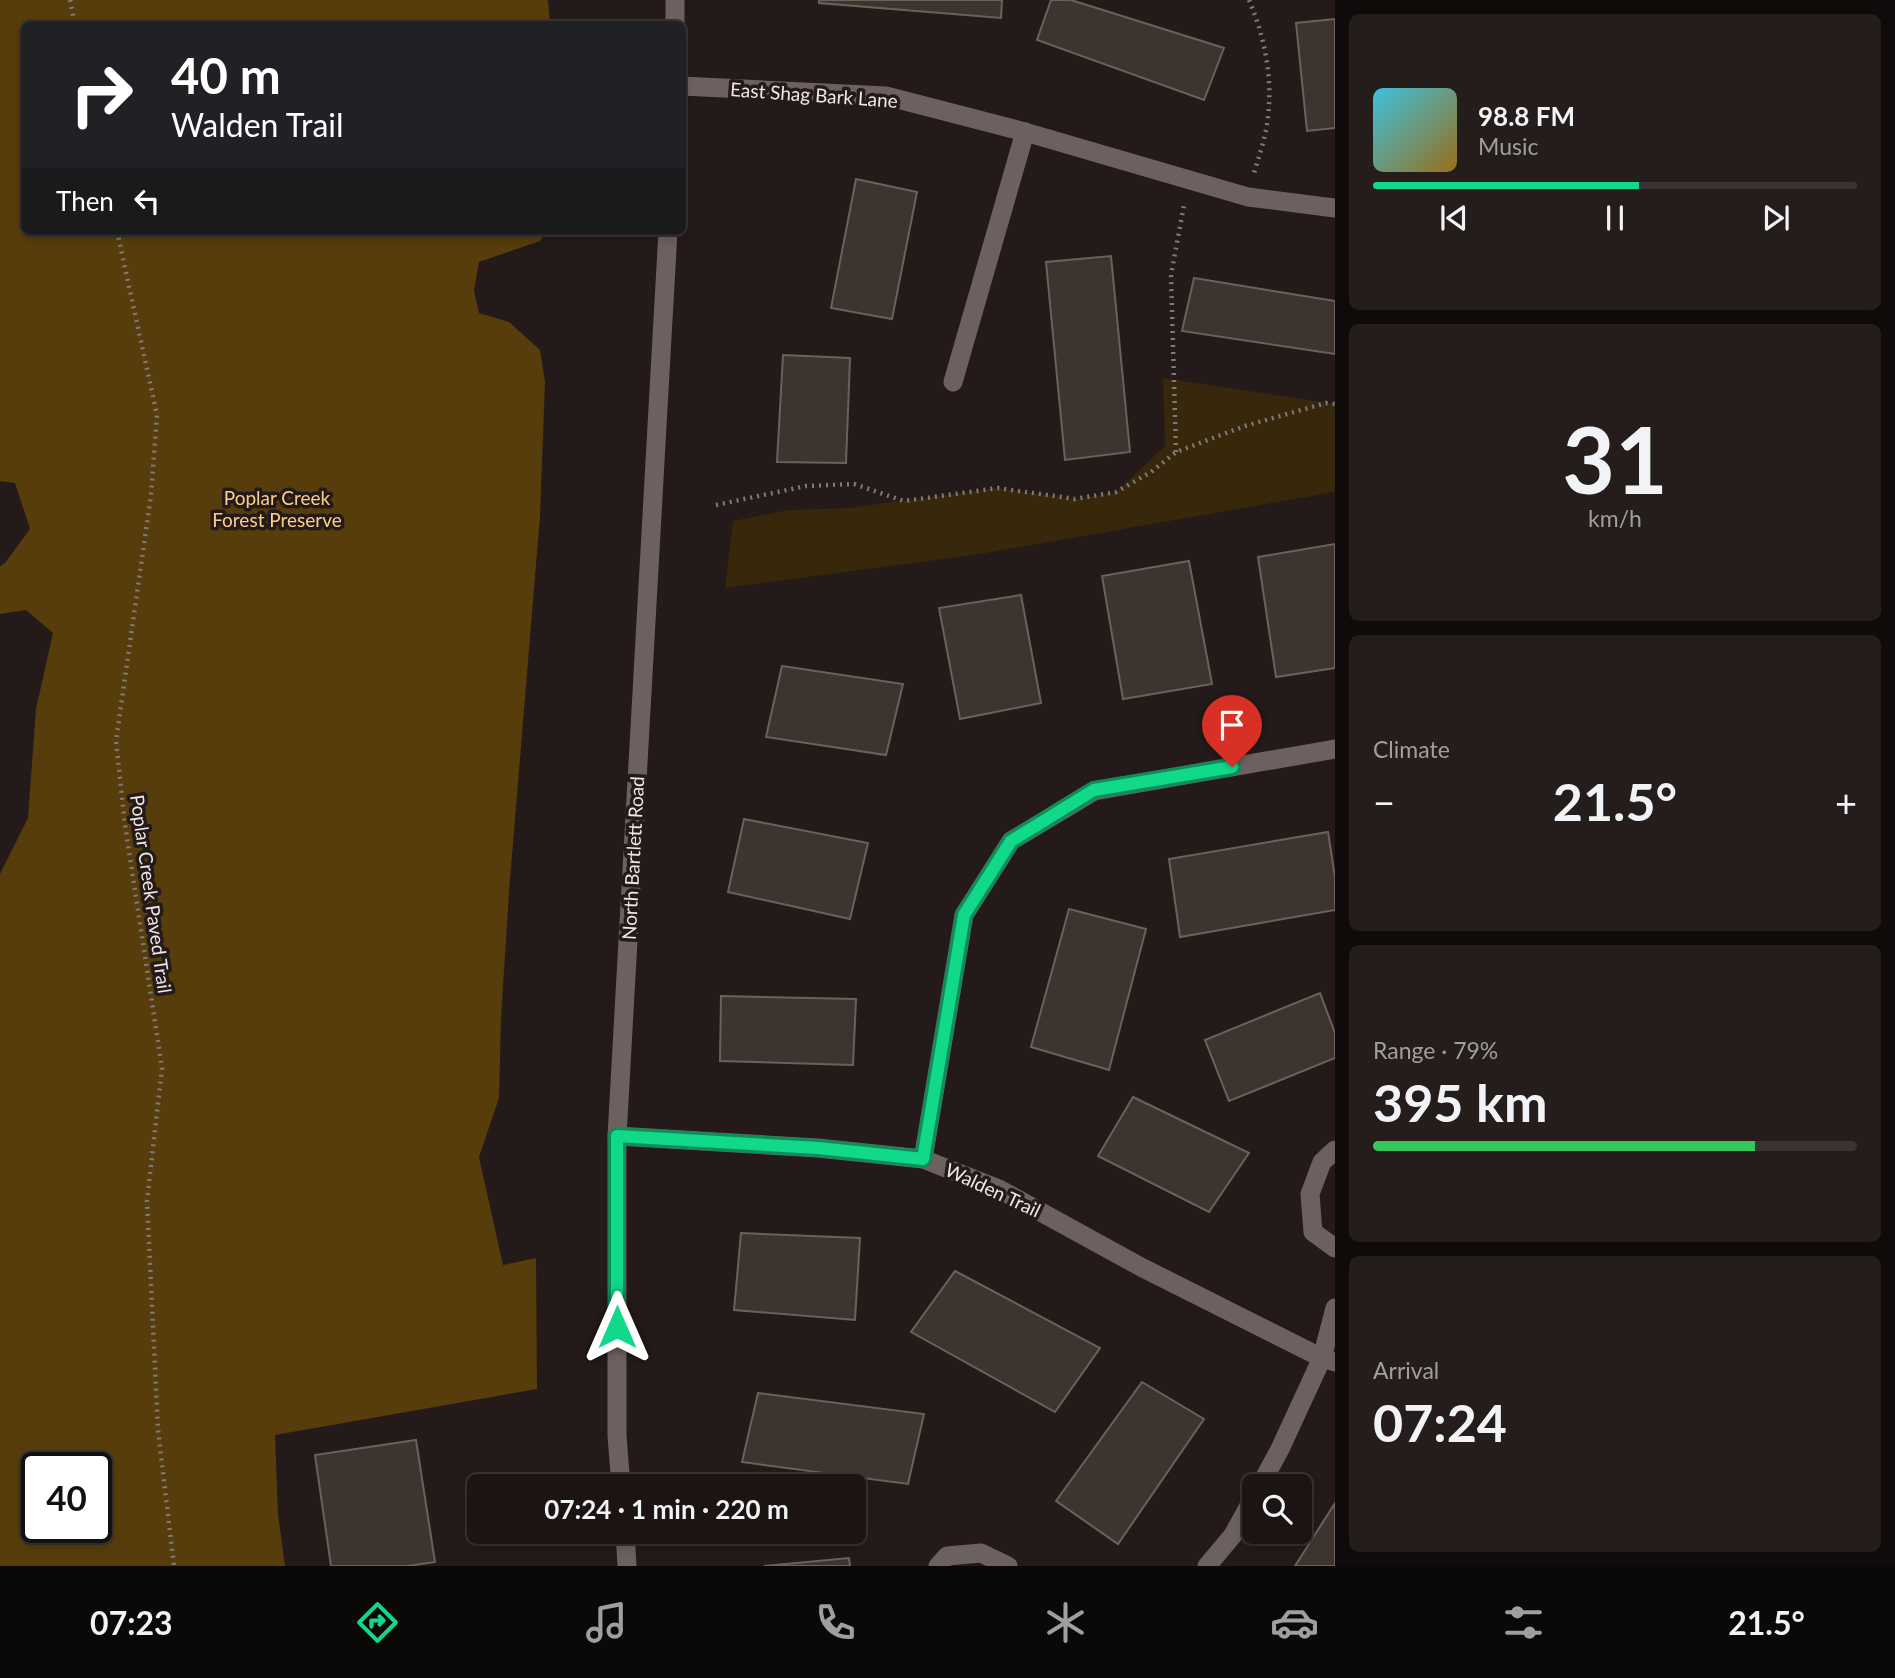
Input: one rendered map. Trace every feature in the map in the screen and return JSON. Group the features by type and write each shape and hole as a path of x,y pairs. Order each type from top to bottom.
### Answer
{"street":[{"path":"675,0 675,21"},
{"name":"East Shag Bark Lane","path":"686,86 886,96 1025,132 1248,197 1335,208"},
{"path":"953,383 1025,132"},
{"name":"North Bartlett Road","path":"620,1474 617,1436 617,1136 668,235"},
{"path":"923,1159 964,915 1011,841 1094,790 1335,749"},
{"name":"Walden Trail","path":"617,1136 818,1148 923,1159 999,1189 1141,1267 1329,1360"},
{"path":"1335,1150 1322,1162 1310,1194 1313,1232 1335,1248"},
{"path":"1266,1474 1329,1360 1335,1308"},
{"path":"1207,1566 1233,1535 1242,1519"},
{"path":"626,1544 627,1566"},
{"path":"938,1566 947,1556 981,1553 1008,1566"}],"path":[{"path":"71,0 74,21"},
{"path":"1248,197 1266,133 1269,92 1266,53 1258,20 1249,0"},
{"path":"1175,452 1171,275 1178,228 1190,180"},
{"name":"Poplar Creek Paved Trail","path":"118,235 157,415 151,495 116,741 125,825 162,1068 147,1201 158,1430 174,1566"},
{"path":"716,505 806,486 854,484 904,501 998,488 1075,499 1116,492 1151,472 1175,452 1245,426 1326,403 1335,404"}],"shaded area":[{"path":"1163,378 1335,404 1335,492 974,555 725,588 733,521 788,510 848,508 998,488 1075,499 1116,492 1165,446"}],"green space":[{"name":"Poplar Creek Forest Preserve","path":"0,0 548,0 550,21 21,21 21,235 544,235 540,241 479,262 474,291 479,313 509,322 540,350 545,382 540,516 509,892 499,1098 479,1157 503,1265 536,1258 537,1389 275,1435 278,1514 285,1566 0,1566 0,874 28,818 36,709 53,633 26,610 0,614 0,566 30,529 15,483 0,481"}],"building":[{"path":"819,0 1002,0 1001,18 819,3"},
{"path":"1051,0 1071,0 1224,48 1204,100 1037,40"},
{"path":"1335,19 1335,128 1307,131 1296,23"},
{"path":"856,179 917,192 892,319 831,308"},
{"path":"1111,256 1130,452 1065,460 1046,262"},
{"path":"1194,278 1335,301 1335,354 1182,331"},
{"path":"783,355 850,358 846,463 777,462"},
{"path":"1335,544 1335,668 1276,677 1258,557"},
{"path":"1189,561 1212,684 1123,699 1102,576"},
{"path":"1021,595 1041,703 960,719 939,608"},
{"path":"782,666 903,684 886,755 766,737"},
{"path":"744,819 868,843 850,919 728,892"},
{"path":"1328,832 1335,877 1335,910 1180,937 1169,859"},
{"path":"1069,909 1146,929 1109,1070 1031,1047"},
{"path":"1320,993 1335,1033 1335,1058 1229,1101 1205,1040"},
{"path":"721,996 856,999 853,1065 720,1061"},
{"path":"1133,1097 1249,1153 1209,1212 1098,1156"},
{"path":"741,1233 860,1238 855,1320 734,1310"},
{"path":"955,1271 1100,1348 1055,1412 911,1332"},
{"path":"1142,1382 1204,1419 1118,1544 1056,1501"},
{"path":"758,1393 924,1414 908,1484 866,1478 866,1474 833,1474 742,1462"},
{"path":"416,1440 435,1562 408,1566 331,1566 315,1455"},
{"path":"1335,1503 1335,1566 1295,1566 1309,1544 1312,1544 1312,1539"},
{"path":"849,1558 850,1566 764,1566"}],"route":[{"path":"617,1327 617,1136 818,1148 923,1159 964,915 1011,841 1094,790 1232,767"}]}
